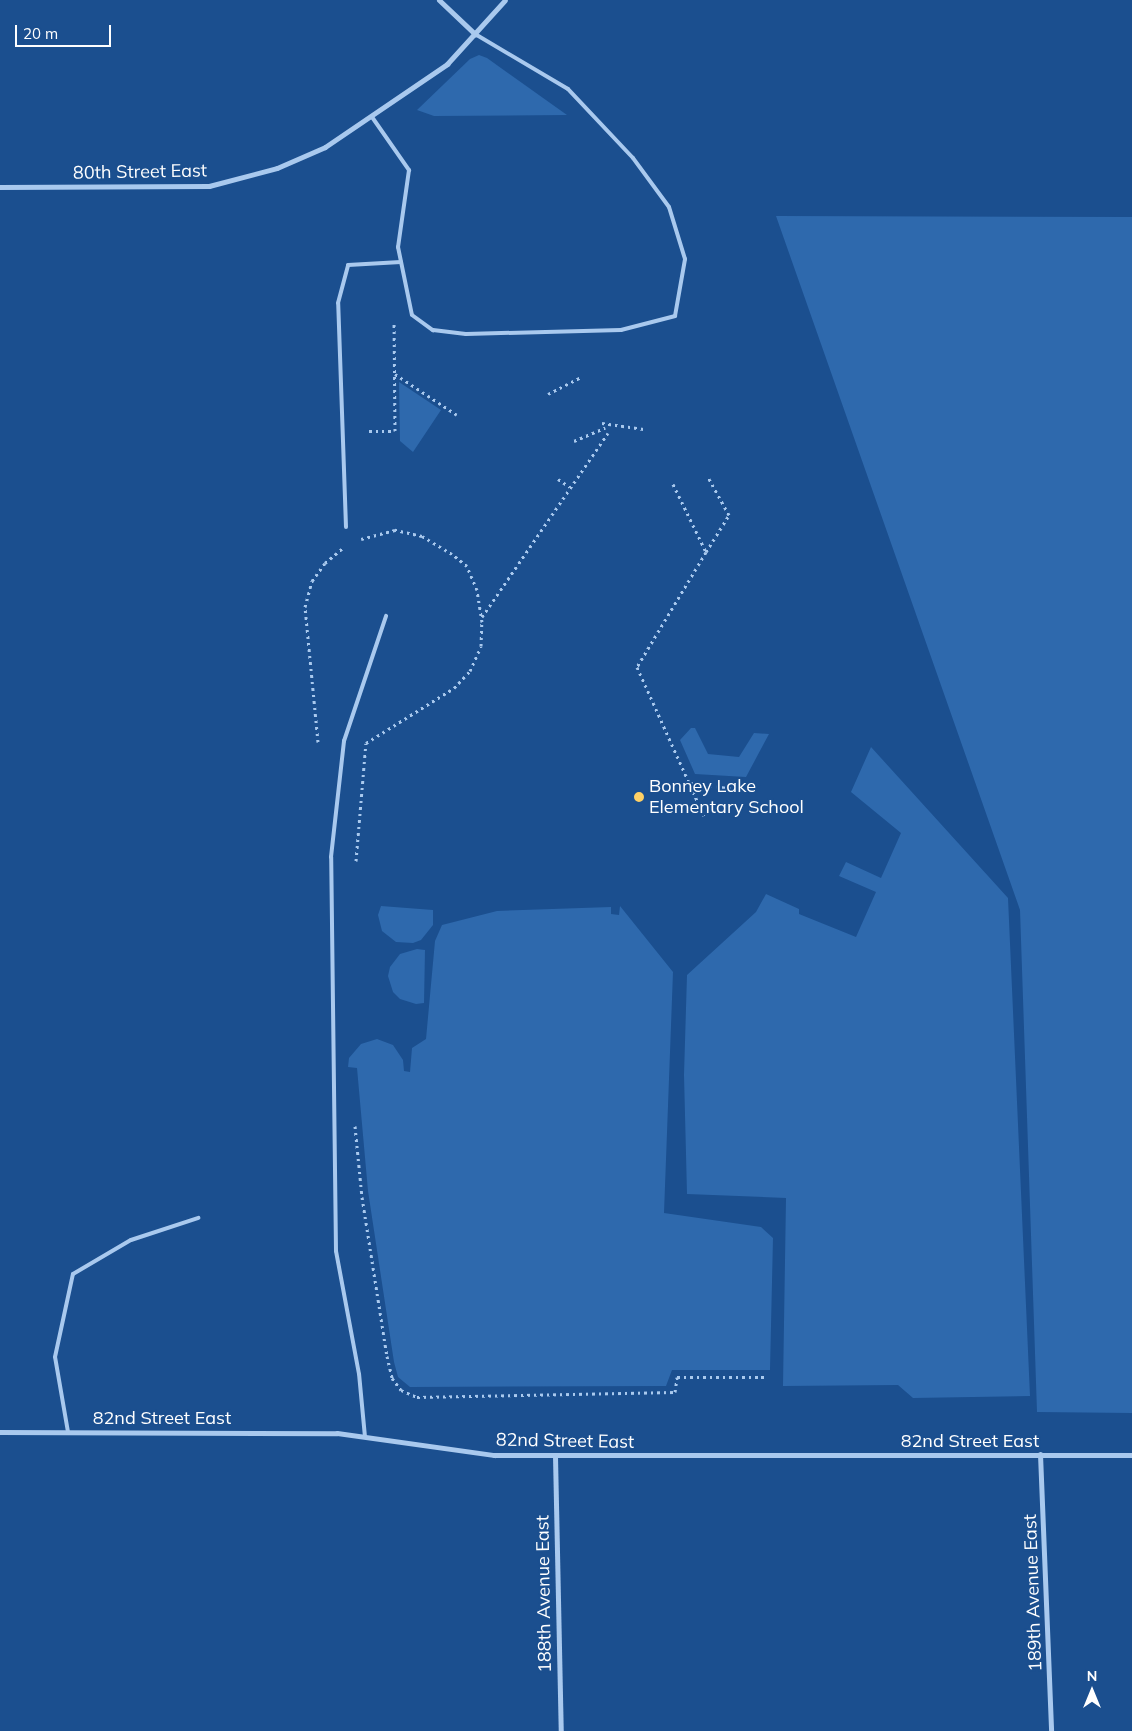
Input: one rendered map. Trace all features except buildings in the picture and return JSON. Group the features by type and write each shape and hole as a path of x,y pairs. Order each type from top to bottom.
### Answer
{"street":[{"path":"439,0 475,34"},
{"name":"80th Street East","path":"0,187 208,186 276,168 324,148 447,64 505,0"},
{"name":"82nd Street East","path":"0,1432 284,1431 365,1437 494,1455 1132,1455"},
{"name":"189th Avenue East","path":"1040,1454 1051,1731"},
{"name":"188th Avenue East","path":"556,1456 561,1731"}],"lane":[{"path":"372,117 409,170 398,247 412,315 433,330 466,334 621,330 675,316 685,259 669,207 633,158 568,89 475,34"},
{"path":"346,527 338,303 348,265 401,262"},
{"path":"365,1437 360,1374 336,1251 331,857 344,741 386,616"},
{"path":"68,1432 55,1357 73,1274 131,1240 198,1218"}],"path":[{"path":"368,431 395,431 394,321"},
{"path":"394,374 457,415"},
{"path":"548,394 581,377"},
{"path":"602,423 644,429"},
{"path":"574,441 605,428"},
{"path":"482,618 608,433"},
{"path":"704,816 637,667 729,515 708,477"},
{"path":"558,479 570,487"},
{"path":"673,484 706,552"},
{"path":"689,783 750,791"},
{"path":"354,1120 362,1197 388,1356 392,1378 401,1390 417,1397 675,1392 677,1377 764,1377"}],"shaded area":[{"path":"479,55 487,58 567,115 434,116 417,110 470,59"},
{"path":"776,216 1132,217 1132,1413 1037,1412 1020,910"},
{"path":"399,382 441,410 413,452 400,441"},
{"path":"691,728 695,728 708,754 739,757 754,733 769,734 746,777 695,774 680,740"},
{"path":"871,747 1008,898 1030,1396 913,1398 898,1385 783,1386 786,1198 687,1194 684,1075 687,975 756,912 766,894 799,909 799,914 856,937 876,892 839,876 846,862 881,878 901,833 851,792"},
{"path":"381,906 433,910 433,925 421,940 413,943 396,942 382,931 378,915"},
{"path":"620,906 673,972 664,1213 761,1227 773,1238 770,1370 672,1370 666,1386 410,1387 398,1377 394,1362 368,1191 357,1068 348,1067 349,1058 361,1044 377,1039 393,1045 403,1060 404,1071 410,1072 412,1048 426,1039 435,941 442,925 497,911 611,907 611,914 619,915"},
{"path":"417,949 425,950 424,1003 416,1004 400,999 393,992 388,976 390,967 400,954"}],"place":[{"name":"Bonney Lake Elementary School","path":"639,797"}]}
